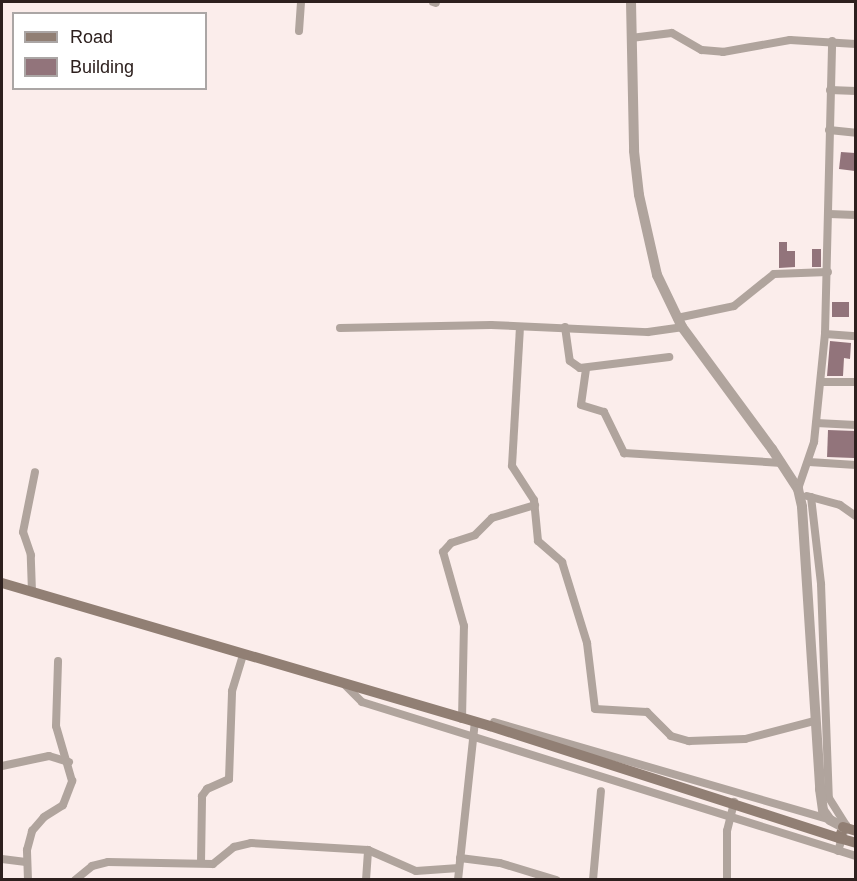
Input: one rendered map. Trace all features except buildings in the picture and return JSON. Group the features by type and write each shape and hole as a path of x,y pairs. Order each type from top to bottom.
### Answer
{"main road":[{"path":"2,583 382,696 462,716 475,722 734,802 843,830 855,830"},
{"path":"843,830 855,843"}],"street":[{"path":"299,31 301,2"},
{"path":"631,2 639,195 657,275 680,322 803,494 821,584 829,798 843,830 838,850"},
{"path":"632,38 672,33 702,50 723,52 790,40 855,44"},
{"path":"832,41 825,334 816,423 802,507 814,721 823,810 830,820 843,830"},
{"path":"830,90 855,91"},
{"path":"829,130 855,133"},
{"path":"829,214 855,215"},
{"path":"340,328 565,327 648,332 734,306 774,274 828,272"},
{"path":"520,327 510,455 515,471 535,505 538,541 562,562 587,643 595,709 647,712 671,736 689,741 745,739 814,721"},
{"path":"565,327 570,361 586,369 669,357"},
{"path":"825,334 855,336"},
{"path":"586,369 581,405 604,412 624,453 782,463"},
{"path":"821,382 855,382"},
{"path":"816,423 855,425"},
{"path":"809,462 855,465"},
{"path":"32,592 31,555 23,532 35,472"},
{"path":"803,494 840,505 855,516"},
{"path":"535,505 492,518 475,535 451,543 443,552 464,626 462,716 843,830"},
{"path":"201,864 202,796 207,789 229,778 232,691 243,655"},
{"path":"28,879 26,862 37,824 67,800 72,781 69,762 56,726 58,661"},
{"path":"345,685 362,702 855,856"},
{"path":"458,879 475,722"},
{"path":"2,766 50,756 69,762"},
{"path":"593,879 601,791"},
{"path":"727,879 726,839 734,802"},
{"path":"75,879 92,866 108,862 213,864 234,847 251,843 368,850 416,871 459,868"},
{"path":"366,879 368,850"},
{"path":"460,858 500,863 556,879"},
{"path":"2,859 26,862"}]}
